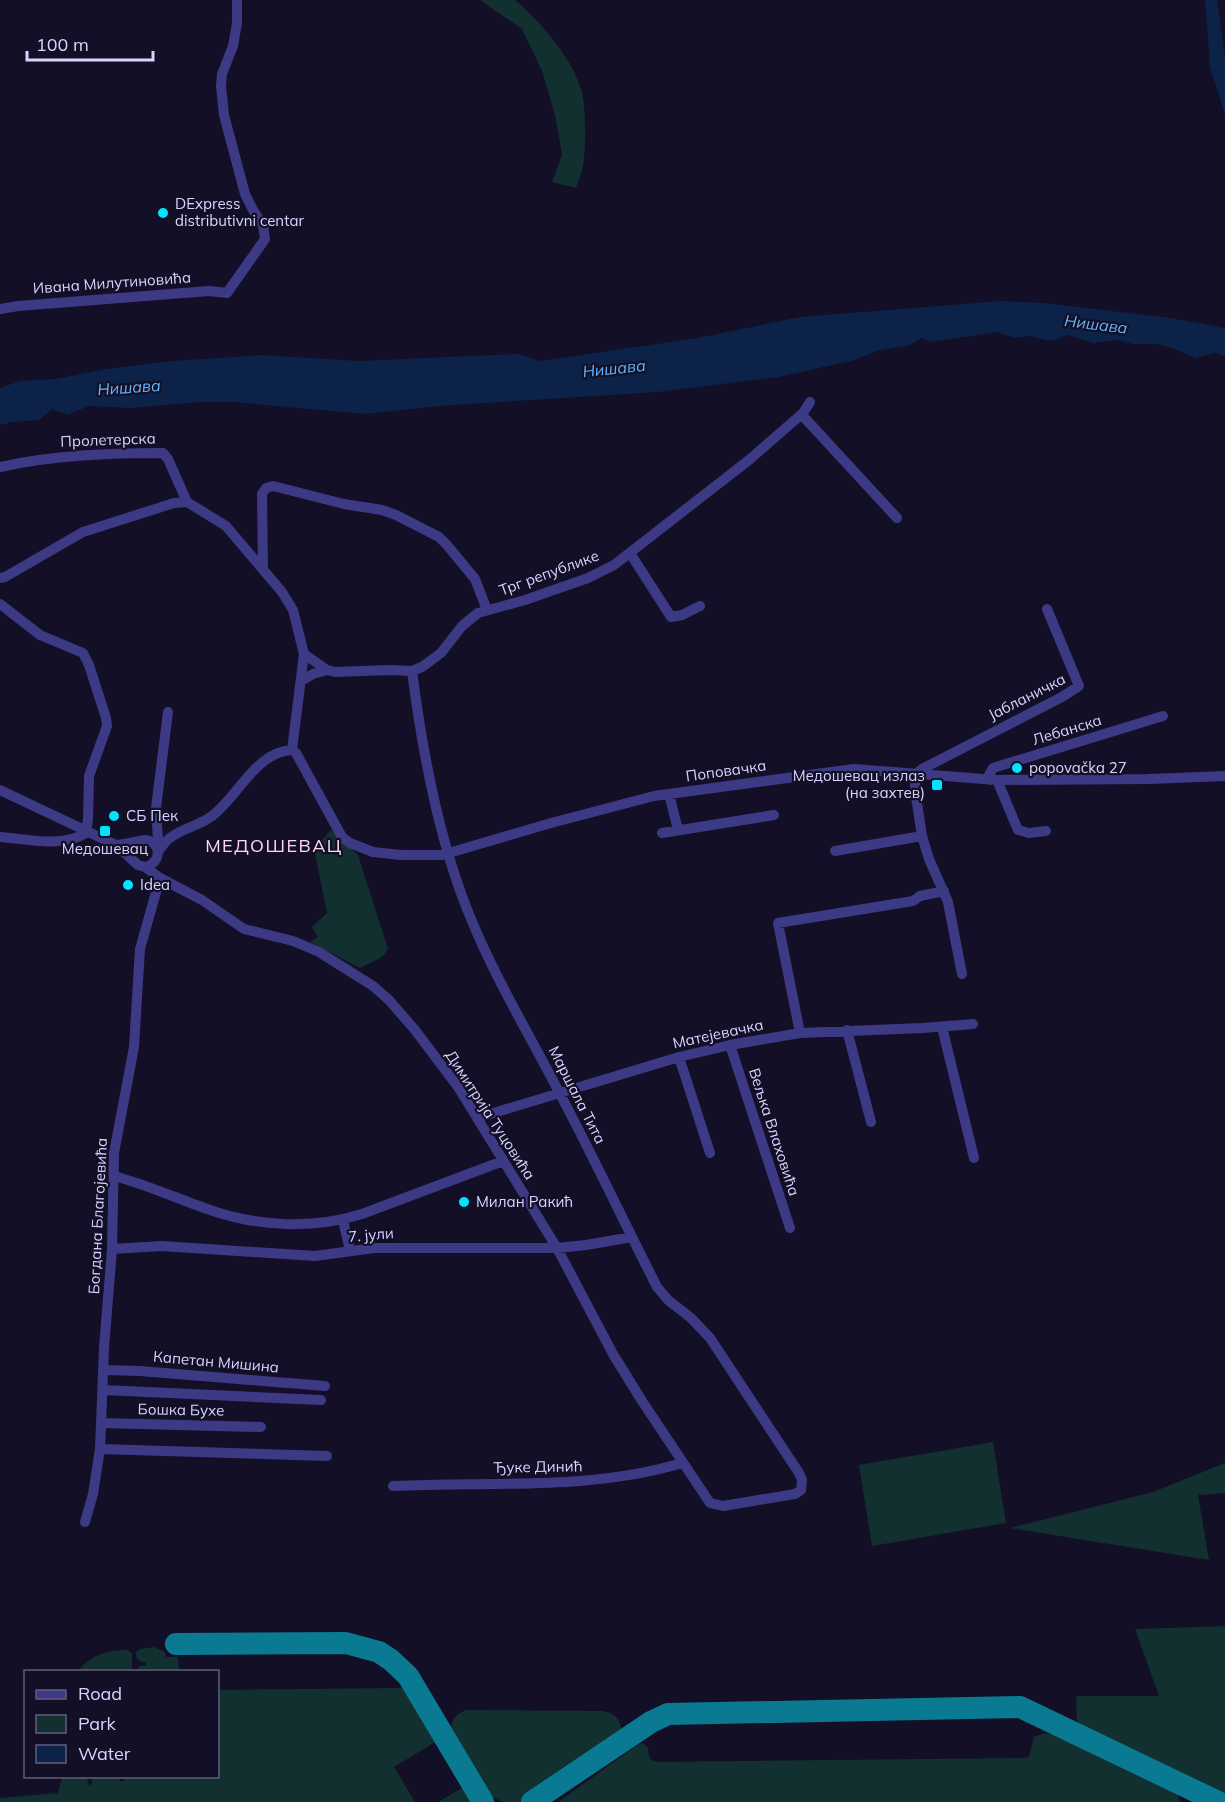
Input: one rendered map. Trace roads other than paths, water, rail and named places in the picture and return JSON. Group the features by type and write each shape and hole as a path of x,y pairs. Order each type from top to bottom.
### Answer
{"street":[{"name":"Ивана Милутиновића","path":"0,309 209,291 227,294 265,239 263,225 253,210 242,184 223,105 222,74 233,46 237,23 237,0"},
{"name":"Трг републике","path":"412,671 433,660 462,626 478,614 588,578 614,565 741,466 801,415 810,402"},
{"path":"801,415 897,518"},
{"name":"Пролетерска","path":"0,467 46,458 79,455 163,453 168,459 187,502"},
{"path":"263,568 262,494 273,486 344,504 382,510 439,537 475,579 487,610"},
{"path":"0,790 86,833 116,845 145,840 155,859 169,838 214,815 242,782 271,756 279,751 292,750 304,654 293,610 282,592 226,526 187,502 170,504 83,532 2,580"},
{"path":"630,553 671,617 682,615 700,606"},
{"path":"0,604 40,635 83,653 89,665 107,726 89,776 86,833"},
{"name":"Јабланичка","path":"915,775 922,769 1079,686 1047,609"},
{"path":"304,654 327,670 344,673 390,669 412,671"},
{"path":"301,681 327,670"},
{"name":"Маршала Тита","path":"412,671 421,738 450,853 466,907 481,945 559,1092 657,1287 710,1338 795,1465 802,1480 801,1490"},
{"name":"Богдана Благојевића","path":"86,1522 100,1449 112,1249 114,1153 134,1047 140,949 155,859 156,808 168,712"},
{"name":"Лебанска","path":"993,780 990,772 993,768 1163,716"},
{"name":"Поповачка","path":"292,750 296,753 339,834 346,840 373,852 387,854 450,853 551,823 669,794 854,769 993,780 1225,776"},
{"path":"915,775 922,836 929,859 948,902 962,974"},
{"path":"993,780 1018,830 1029,833 1046,831"},
{"path":"669,794 678,830"},
{"path":"662,833 774,815"},
{"path":"0,837 60,841 76,838 86,833"},
{"path":"835,851 922,836"},
{"path":"132,858 132,850 136,843"},
{"name":"Димитрија Туцовића","path":"116,845 138,865 155,859 202,900 244,928 305,945 374,986 415,1030 458,1087 557,1248 613,1354 710,1503 723,1506 786,1496 801,1490"},
{"path":"800,1033 778,923 913,901 920,896 944,891"},
{"name":"Матејевачка","path":"477,1118 679,1057 730,1045 800,1033 973,1024"},
{"path":"942,1027 974,1158"},
{"path":"847,1030 871,1122"},
{"name":"Вељка Влаховића","path":"730,1045 790,1228"},
{"path":"679,1057 710,1153"},
{"path":"114,1176 233,1217 291,1224 313,1224 343,1220 503,1161"},
{"path":"343,1220 350,1251"},
{"name":"7. јули","path":"112,1249 162,1246 315,1256 374,1248 557,1248 632,1237"},
{"name":"Капетан Мишина","path":"104,1370 325,1386"},
{"path":"103,1390 321,1400"},
{"name":"Бошка Бухе","path":"101,1423 261,1427"},
{"path":"100,1449 327,1456"},
{"name":"Ђуке Динић","path":"393,1486 591,1480 640,1474 682,1463"}],"water":[{"path":"1205,0 1217,0 1225,57 1225,115 1210,67"},
{"name":"Нишава","path":"1001,301 1044,303 1171,318 1225,328 1225,356 1214,353 1196,358 1155,344 1133,344 1117,340 1094,343 1068,335 1052,341 1029,336 1015,338 997,332 932,342 921,338 910,345 877,351 855,360 778,377 658,392 439,406 365,414 233,402 201,402 130,408 89,406 67,415 52,409 39,420 0,425 0,388 20,381 55,379 106,369 171,361 262,355 358,361 518,354 540,361 698,338 800,317"}],"place":[{"name":"DExpress distributivni centar","path":"163,213"},
{"name":"popovačka 27","path":"1017,768"},
{"name":"Медошевац излаз (на захтев)","path":"937,785"},
{"name":"СБ Пек","path":"114,816"},
{"name":"Медошевац","path":"105,831"},
{"name":"Idea","path":"128,885"},
{"name":"Милан Ракић","path":"464,1202"}],"district":[{"name":"МЕДОШЕВАЦ","path":"274,846"}]}
